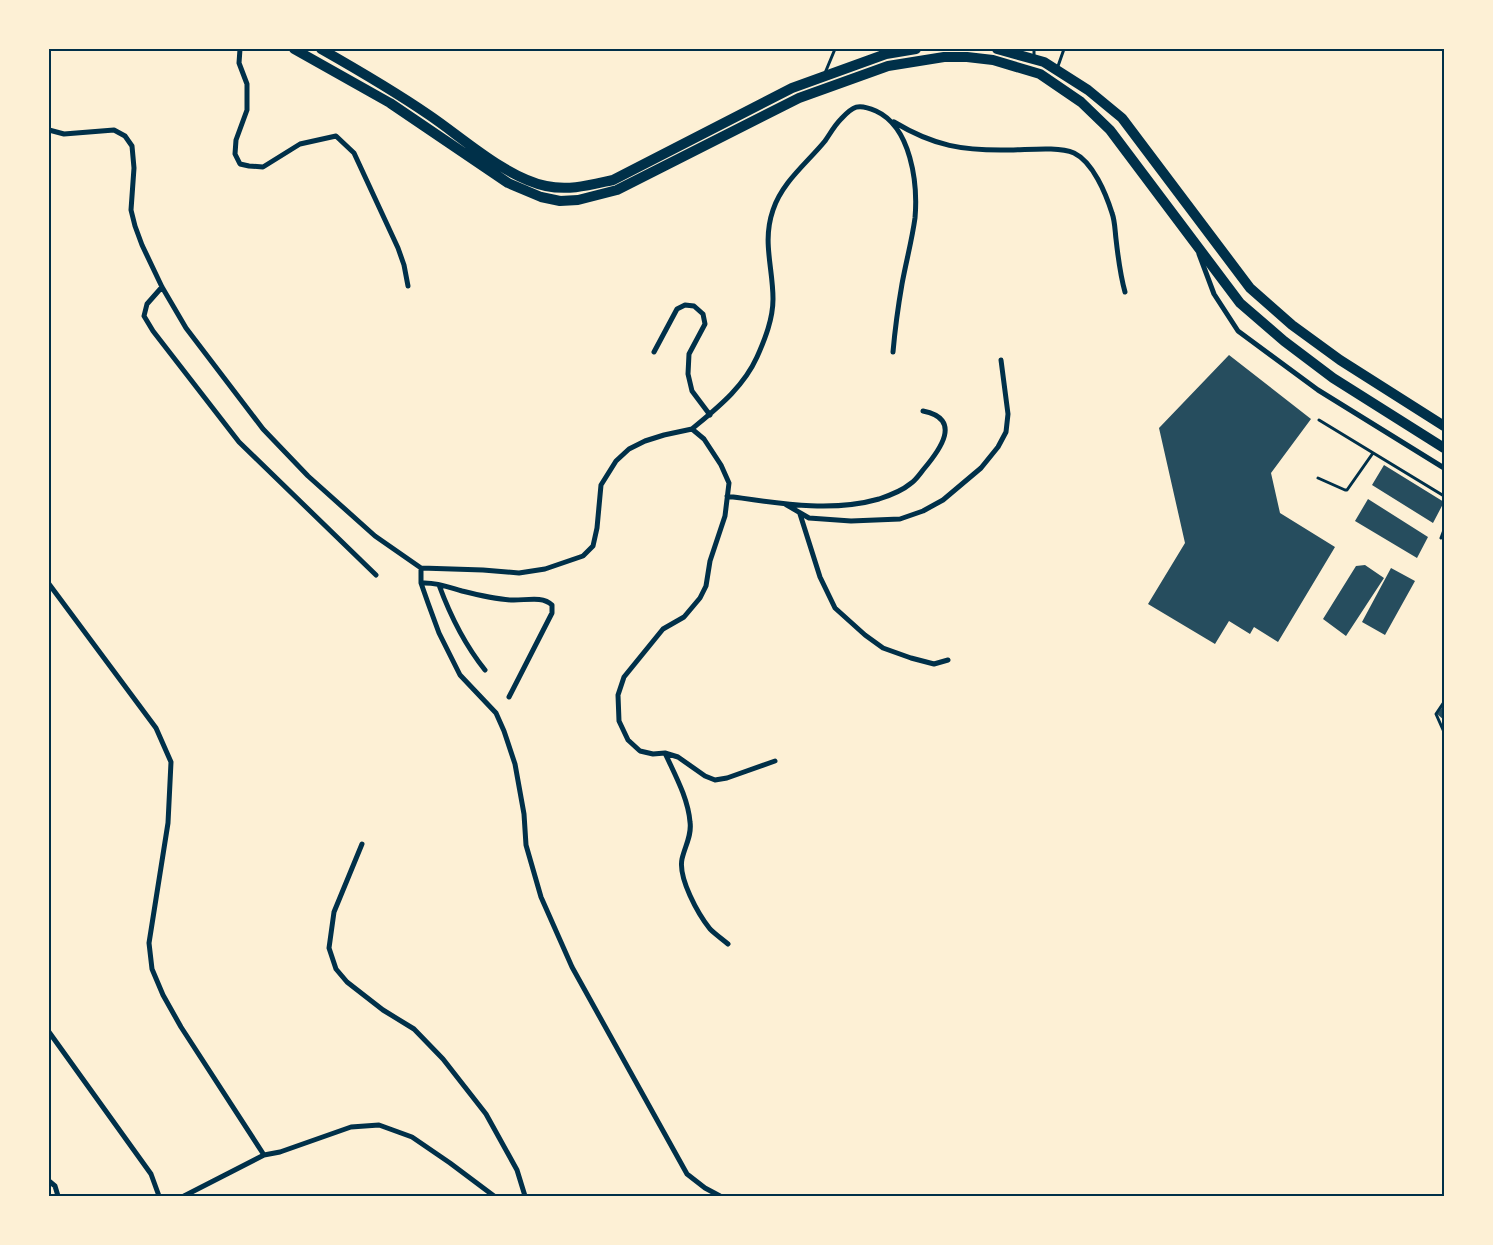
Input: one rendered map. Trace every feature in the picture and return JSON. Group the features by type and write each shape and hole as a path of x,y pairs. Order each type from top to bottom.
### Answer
{"main road":[{"path":"294,49 390,103 508,184 541,197 560,201 578,200 617,190 799,98 888,66 944,57 993,60 1040,74 1081,102 1110,130 1240,303 1284,341 1333,378 1444,448"},
{"path":"321,49 397,93 511,173 544,185 563,189 583,187 613,180 792,88 886,54 916,49"},
{"path":"997,49 1034,54 1088,90 1122,118 1250,288 1292,325 1340,360 1444,426"}],"street":[{"path":"240,49 239,64 247,84 247,110 236,140 235,154 240,164 263,167 300,144 336,136 354,153 398,248 408,286"},
{"path":"49,132 64,134 114,130 125,136 132,146 134,168 131,210 142,245 162,287 186,328 263,429 308,476 375,536 421,568 519,573 545,569 583,556 593,546 597,528 601,485 616,461 629,449 645,441 692,429 724,403 737,389 756,360 768,331 773,301 767,241 773,210 780,195 795,174 826,140 852,107 864,106 916,135 941,144 964,149 1057,150 1074,153 1088,163 1113,214 1124,292"},
{"path":"891,120 908,148 915,195 915,217 896,322 893,352"},
{"path":"1196,244 1214,294 1238,331 1318,390 1444,468"},
{"path":"162,287 147,304 144,316 153,331 239,442 376,575"},
{"path":"654,352 677,309 685,305 694,306 704,314 704,324 689,354 688,374 692,391 710,415"},
{"path":"785,504 810,518 851,521 900,519 923,511 943,500 981,468 998,448 1006,432 1008,414 1001,360"},
{"path":"728,496 785,504 843,506 880,498 910,485 936,455 946,433 943,420 935,414 923,411"},
{"path":"692,429 704,439 721,465 729,483 725,516 710,561 706,586 700,598 684,618 663,630 624,677 618,695 619,721 628,740 640,751 653,754 665,753 678,757 705,776 715,780 727,778 775,761"},
{"path":"800,514 820,577 835,608 864,635 882,648 934,664 948,660"},
{"path":"421,568 421,583 439,633 460,675 496,713 504,731 514,764 524,814 528,854 541,897 572,967 687,1174 705,1188 720,1196"},
{"path":"421,583 431,582 477,595 511,600 542,599 552,605 552,613 508,698"},
{"path":"49,584 156,728 171,762 168,823 149,942 152,969 163,995 182,1027 264,1155"},
{"path":"438,585 462,636 473,655 486,670"},
{"path":"665,753 681,790 690,822 689,838 682,859 681,872 687,891 710,928 728,944"},
{"path":"362,844 334,912 329,948 336,968 346,982 383,1010 414,1029 443,1059 486,1114 517,1170 525,1196"},
{"path":"49,1032 151,1174 159,1196"},
{"path":"184,1196 264,1155 280,1152 350,1126 379,1125 412,1137 494,1196"},
{"path":"49,1181 55,1186 58,1196"}],"lane":[{"path":"823,77 835,49"},
{"path":"1056,70 1064,49"},
{"path":"1319,420 1444,496"},
{"path":"1318,478 1347,490 1373,452"},
{"path":"1441,538 1444,530"},
{"path":"1444,702 1436,714 1444,732"}],"building":[{"path":"1229,355 1311,419 1271,473 1280,513 1335,547 1278,642 1254,627 1250,634 1229,621 1215,644 1148,604 1185,543 1159,428"},
{"path":"1384,465 1444,502 1433,523 1372,485"},
{"path":"1368,499 1428,537 1417,558 1355,521"},
{"path":"1365,565 1384,578 1346,636 1323,619 1356,566"},
{"path":"1391,568 1415,581 1385,635 1362,622"},
{"path":"1444,705 1444,720 1437,714"}]}
